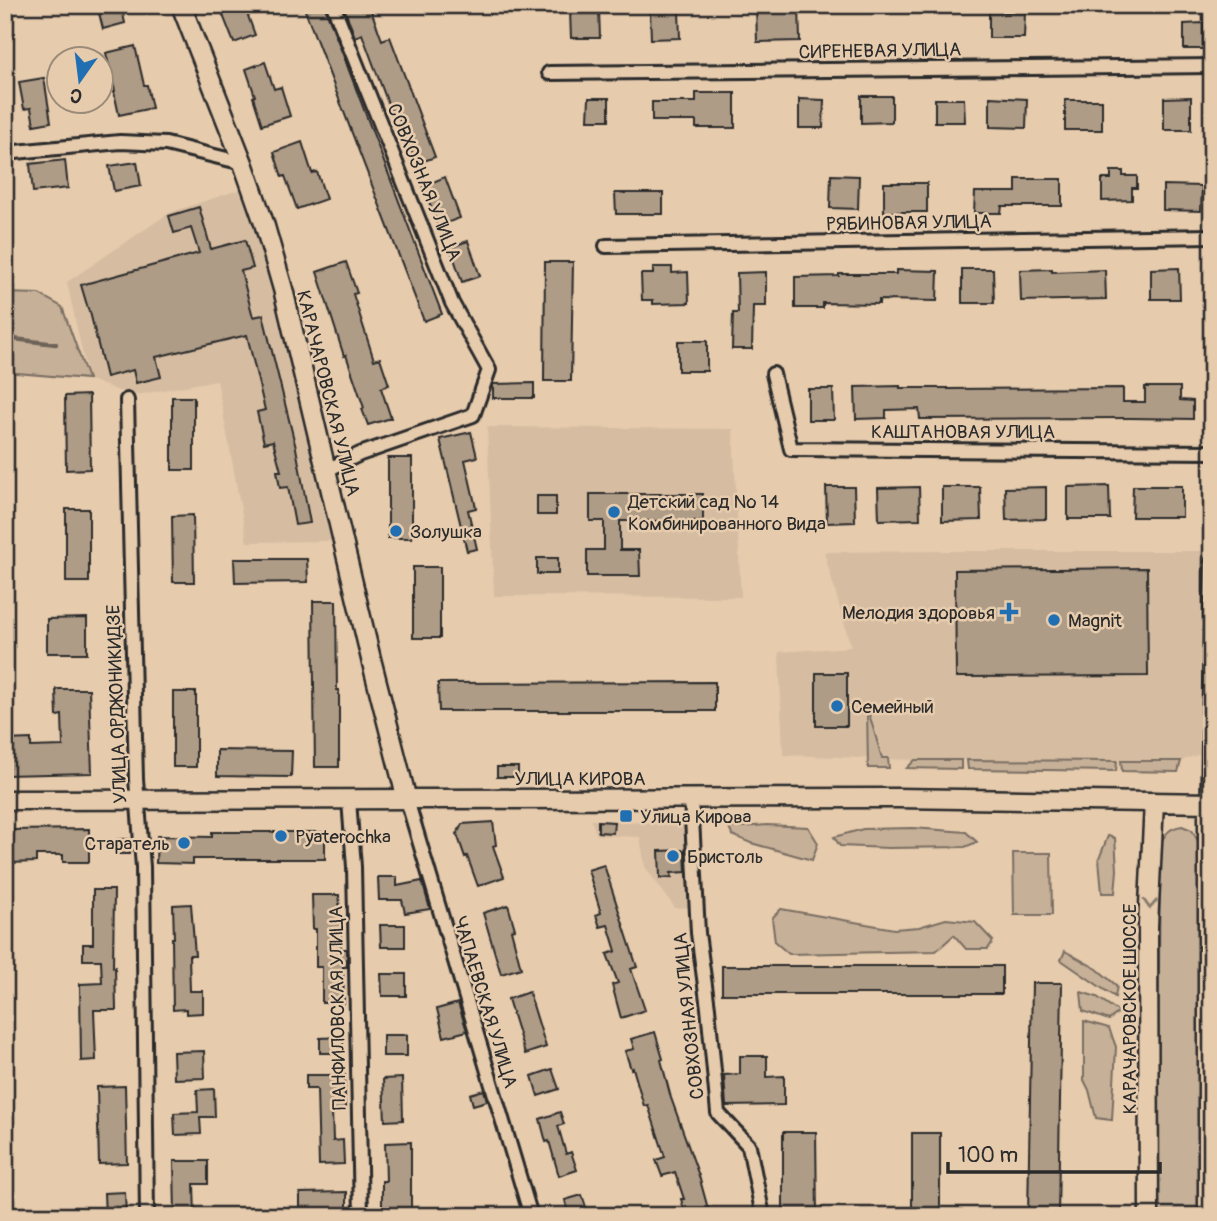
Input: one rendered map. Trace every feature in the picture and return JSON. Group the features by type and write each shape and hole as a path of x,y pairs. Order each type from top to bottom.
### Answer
{"street":[{"name":"КАРАЧАРОВСКАЯ УЛИЦА","path":"181,5 243,163 283,289 407,800"},
{"name":"СОВХОЗНАЯ УЛИЦА","path":"327,470 360,454 473,415 489,370 452,303 333,5"},
{"name":"СИРЕНЕВАЯ УЛИЦА","path":"549,73 1212,66"},
{"path":"5,153 120,142 166,144 243,163"},
{"name":"РЯБИНОВАЯ УЛИЦА","path":"606,246 1212,236"},
{"name":"КАШТАНОВАЯ УЛИЦА","path":"773,374 791,449 1212,452"},
{"name":"УЛИЦА ОРДЖОНИКИДЗЕ","path":"127,400 136,779 143,867 147,1216"},
{"path":"1208,1216 1212,562"},
{"name":"УЛИЦА КИРОВА","path":"5,800 897,798 1210,803"},
{"name":"СОВХОЗНАЯ УЛИЦА","path":"691,799 698,933 718,1113 749,1146 763,1216"},
{"name":"ПАНФИЛОВСКАЯ УЛИЦА","path":"349,800 354,867 361,1216"},
{"name":"ЧАПАЕВСКАЯ УЛИЦА","path":"407,800 531,1216"},
{"name":"КАРАЧАРОВСКОЕ ШОССЕ","path":"1149,1216 1149,926 1154,803"}],"shaded area":[{"path":"244,188 258,221 336,541 247,542 217,380 137,395 88,379 67,282 169,213"},
{"path":"5,293 39,294 62,307 88,379 5,372"},
{"name":"Детский сад № 14 Комбинированного Вида","path":"487,427 733,429 741,597 494,596"},
{"path":"1202,551 1200,754 1181,761 915,760 783,755 779,652 851,647 824,552"},
{"path":"867,707 882,758 888,758 889,768 868,768"},
{"path":"915,760 961,760 961,769 907,768"},
{"path":"967,760 1117,761 1116,771 968,769"},
{"path":"1121,761 1181,761 1178,772 1122,771"},
{"path":"591,820 688,824 692,907 675,908 645,867 640,837 597,835"},
{"path":"767,825 808,827 818,843 812,860 751,843 732,835 729,828"},
{"path":"1182,826 1192,830 1200,845 1198,1216 1157,1216 1160,844 1168,832"},
{"path":"913,828 966,832 977,842 965,847 889,848 840,846 834,837 863,829"},
{"path":"1108,836 1115,838 1115,893 1102,893 1099,859"},
{"path":"1013,853 1051,853 1052,915 1014,915"},
{"path":"781,909 894,929 919,927 946,919 975,922 993,941 988,949 966,949 954,935 936,951 789,954 775,942 772,918"},
{"path":"1065,951 1097,969 1117,986 1115,997 1061,960"},
{"path":"1081,992 1097,997 1119,1012 1109,1020 1083,1011"},
{"path":"1084,1021 1109,1028 1116,1047 1112,1120 1096,1118 1084,1080"}],"building":[{"path":"97,5 121,5 125,23 103,29"},
{"path":"219,5 244,5 255,35 234,43"},
{"path":"303,5 324,5 442,314 424,321"},
{"path":"343,5 369,5 382,40 390,37 435,157 416,164 398,115 393,117 362,34 355,37"},
{"path":"756,5 799,5 800,41 757,42"},
{"path":"599,10 600,38 571,38 570,11"},
{"path":"650,11 679,11 680,38 651,39"},
{"path":"989,12 1025,12 1024,38 989,38"},
{"path":"1203,23 1203,49 1184,49 1184,24"},
{"path":"135,46 152,108 119,115 116,101 116,51"},
{"path":"265,62 274,89 281,87 290,116 262,125 246,69"},
{"path":"44,78 46,116 50,116 51,122 34,125 31,108 24,109 19,82"},
{"path":"696,93 735,93 735,128 696,128 696,121 652,121 652,102 696,102"},
{"path":"861,96 892,96 892,122 861,123"},
{"path":"990,97 1027,99 1026,128 990,127"},
{"path":"1191,97 1191,130 1164,130 1164,98"},
{"path":"589,98 609,98 609,120 588,120"},
{"path":"799,99 824,100 823,128 799,128"},
{"path":"935,99 964,99 965,122 935,122"},
{"path":"1065,100 1102,100 1102,130 1065,130"},
{"path":"302,142 312,173 317,172 326,199 297,209 274,152"},
{"path":"65,160 68,188 33,192 30,164"},
{"path":"137,162 141,186 114,191 109,166"},
{"path":"1111,171 1123,171 1123,176 1137,176 1137,188 1132,188 1132,200 1102,201 1102,179 1111,179"},
{"path":"831,175 859,176 858,209 830,208"},
{"path":"445,177 460,218 438,226 423,186"},
{"path":"1016,179 1062,179 1062,206 1002,206 1001,213 974,213 975,192 1016,192"},
{"path":"884,183 927,183 927,212 884,212"},
{"path":"1163,185 1202,186 1201,211 1163,210"},
{"path":"615,193 663,193 663,214 616,214"},
{"path":"199,207 211,249 245,240 253,268 241,271 253,317 263,315 296,448 310,523 295,525 288,487 280,488 277,471 281,471 273,441 264,443 257,412 265,410 247,335 156,357 161,377 136,383 133,370 106,377 81,285 199,253 191,228 174,233 169,216"},
{"path":"468,241 480,276 462,282 450,247"},
{"path":"346,262 374,360 380,358 389,385 381,388 391,418 368,425 317,272"},
{"path":"545,262 573,262 571,381 544,381"},
{"path":"653,267 672,267 672,273 688,272 689,303 653,304 653,300 642,300 641,274 653,274"},
{"path":"1179,268 1180,299 1151,299 1151,269"},
{"path":"962,269 993,269 994,303 962,303"},
{"path":"1052,269 1052,272 1105,270 1106,299 1021,301 1020,270"},
{"path":"896,270 938,271 937,301 879,300 879,304 823,303 823,308 795,308 795,277 896,274"},
{"path":"766,272 766,306 753,306 752,349 732,349 733,313 738,313 737,273"},
{"path":"678,341 707,341 707,371 678,371"},
{"path":"534,383 534,398 493,398 493,384"},
{"path":"855,387 948,389 1123,388 1123,402 1145,402 1145,387 1180,387 1180,400 1193,401 1193,419 920,419 919,409 886,410 886,418 856,419"},
{"path":"808,389 833,389 834,420 808,420"},
{"path":"89,395 90,469 66,470 65,396"},
{"path":"172,397 194,397 194,470 172,470"},
{"path":"471,432 477,457 465,460 476,508 468,510 477,549 467,551 440,439"},
{"path":"388,458 412,458 412,538 388,538"},
{"path":"1109,486 1110,519 1068,519 1068,487"},
{"path":"1133,486 1182,486 1182,517 1132,517"},
{"path":"826,487 854,487 855,522 827,523"},
{"path":"919,487 920,519 879,520 878,488"},
{"path":"942,487 980,487 981,520 942,521"},
{"path":"1046,487 1046,519 1006,520 1005,488"},
{"path":"590,494 703,494 703,521 620,521 620,550 639,550 640,576 587,576 587,550 604,550 604,521 590,521"},
{"path":"537,496 556,496 556,515 537,515"},
{"path":"66,509 89,509 89,582 66,582"},
{"path":"193,515 194,582 173,582 172,516"},
{"path":"537,558 558,558 558,574 537,574"},
{"path":"234,559 307,559 308,582 235,583"},
{"path":"413,567 440,567 440,638 413,638"},
{"path":"1147,568 1148,676 956,677 955,570"},
{"path":"313,601 336,601 339,767 315,767"},
{"path":"87,618 87,653 47,653 47,619"},
{"path":"816,673 847,673 847,726 816,726"},
{"path":"715,682 715,711 439,711 438,683"},
{"path":"56,689 89,689 92,773 5,775 5,740 31,739 31,747 63,746 62,715 57,716"},
{"path":"173,692 196,692 196,767 173,767"},
{"path":"217,750 292,751 291,777 217,776"},
{"path":"497,767 518,767 518,777 497,777"},
{"path":"598,821 614,822 613,833 598,832"},
{"path":"493,822 496,845 493,846 504,877 478,886 457,834 462,824"},
{"path":"89,829 89,862 63,862 63,855 36,855 36,862 9,863 9,830"},
{"path":"212,832 325,832 325,859 193,859 193,864 156,863 157,836 212,837"},
{"path":"118,839 129,839 130,854 118,854"},
{"path":"685,850 686,872 671,873 672,877 660,878 659,851"},
{"path":"604,865 637,967 631,969 645,1010 621,1018 612,985 618,983 607,954 616,951 608,925 600,927 596,915 601,913 588,870"},
{"path":"378,877 397,877 397,886 422,881 430,909 405,913 402,900 379,900"},
{"path":"93,890 114,890 113,967 116,1010 94,1010 96,1060 81,1061 80,984 102,983 101,960 83,960 83,944 93,944"},
{"path":"312,895 339,895 341,949 347,949 347,967 343,967 344,1003 322,1003 322,967 316,967 316,929 313,929"},
{"path":"191,904 195,955 189,955 190,991 203,991 203,1013 186,1014 186,1009 173,1010 173,905"},
{"path":"508,905 515,929 511,930 521,968 501,974 483,913"},
{"path":"380,925 405,925 405,947 381,947"},
{"path":"722,966 1002,966 1002,994 722,994"},
{"path":"381,974 406,974 406,996 382,996"},
{"path":"1032,983 1062,983 1058,1216 1028,1216"},
{"path":"529,992 546,1047 525,1054 508,999"},
{"path":"458,1003 467,1031 444,1037 437,1009"},
{"path":"655,1032 671,1098 699,1176 710,1216 686,1216 681,1199 684,1199 675,1172 662,1176 656,1160 665,1157 648,1105 644,1106 625,1051 634,1049 631,1039"},
{"path":"383,1035 407,1035 407,1056 383,1056"},
{"path":"343,1037 343,1053 320,1053 320,1038"},
{"path":"204,1051 205,1078 174,1079 173,1052"},
{"path":"740,1056 767,1056 767,1077 784,1076 784,1105 726,1106 724,1075 740,1074"},
{"path":"552,1069 559,1089 538,1096 532,1076"},
{"path":"306,1075 345,1075 345,1110 332,1110 333,1141 343,1140 344,1164 319,1165 317,1089 306,1089"},
{"path":"402,1078 403,1120 385,1121 383,1079"},
{"path":"125,1086 127,1163 99,1164 97,1087"},
{"path":"214,1089 215,1117 200,1117 201,1134 175,1135 174,1113 198,1112 197,1090"},
{"path":"484,1090 487,1101 473,1105 470,1094"},
{"path":"560,1112 564,1124 558,1126 566,1154 571,1152 577,1170 559,1176 540,1119"},
{"path":"783,1132 816,1132 817,1216 783,1216"},
{"path":"912,1133 940,1133 940,1216 912,1216"},
{"path":"411,1142 411,1216 382,1216 382,1181 386,1181 385,1143"},
{"path":"174,1161 208,1161 208,1184 194,1184 195,1216 175,1216"},
{"path":"125,1192 126,1216 105,1216 104,1193"},
{"path":"347,1192 347,1216 300,1216 300,1193"},
{"path":"582,1195 589,1216 569,1216 565,1200"}],"waterway":[{"path":"5,338 56,344"}],"place":[{"name":"Детский сад № 14 Комбинированного Вида","path":"614,512"},
{"name":"Золушка","path":"396,531"},
{"name":"Мелодия здоровья","path":"1009,612"},
{"name":"Magnit","path":"1054,620"},
{"name":"Семейный","path":"837,706"},
{"name":"Улица Кирова","path":"626,816"},
{"name":"Pyaterochka","path":"281,836"},
{"name":"Старатель","path":"184,843"},
{"name":"Бристоль","path":"673,856"}]}
